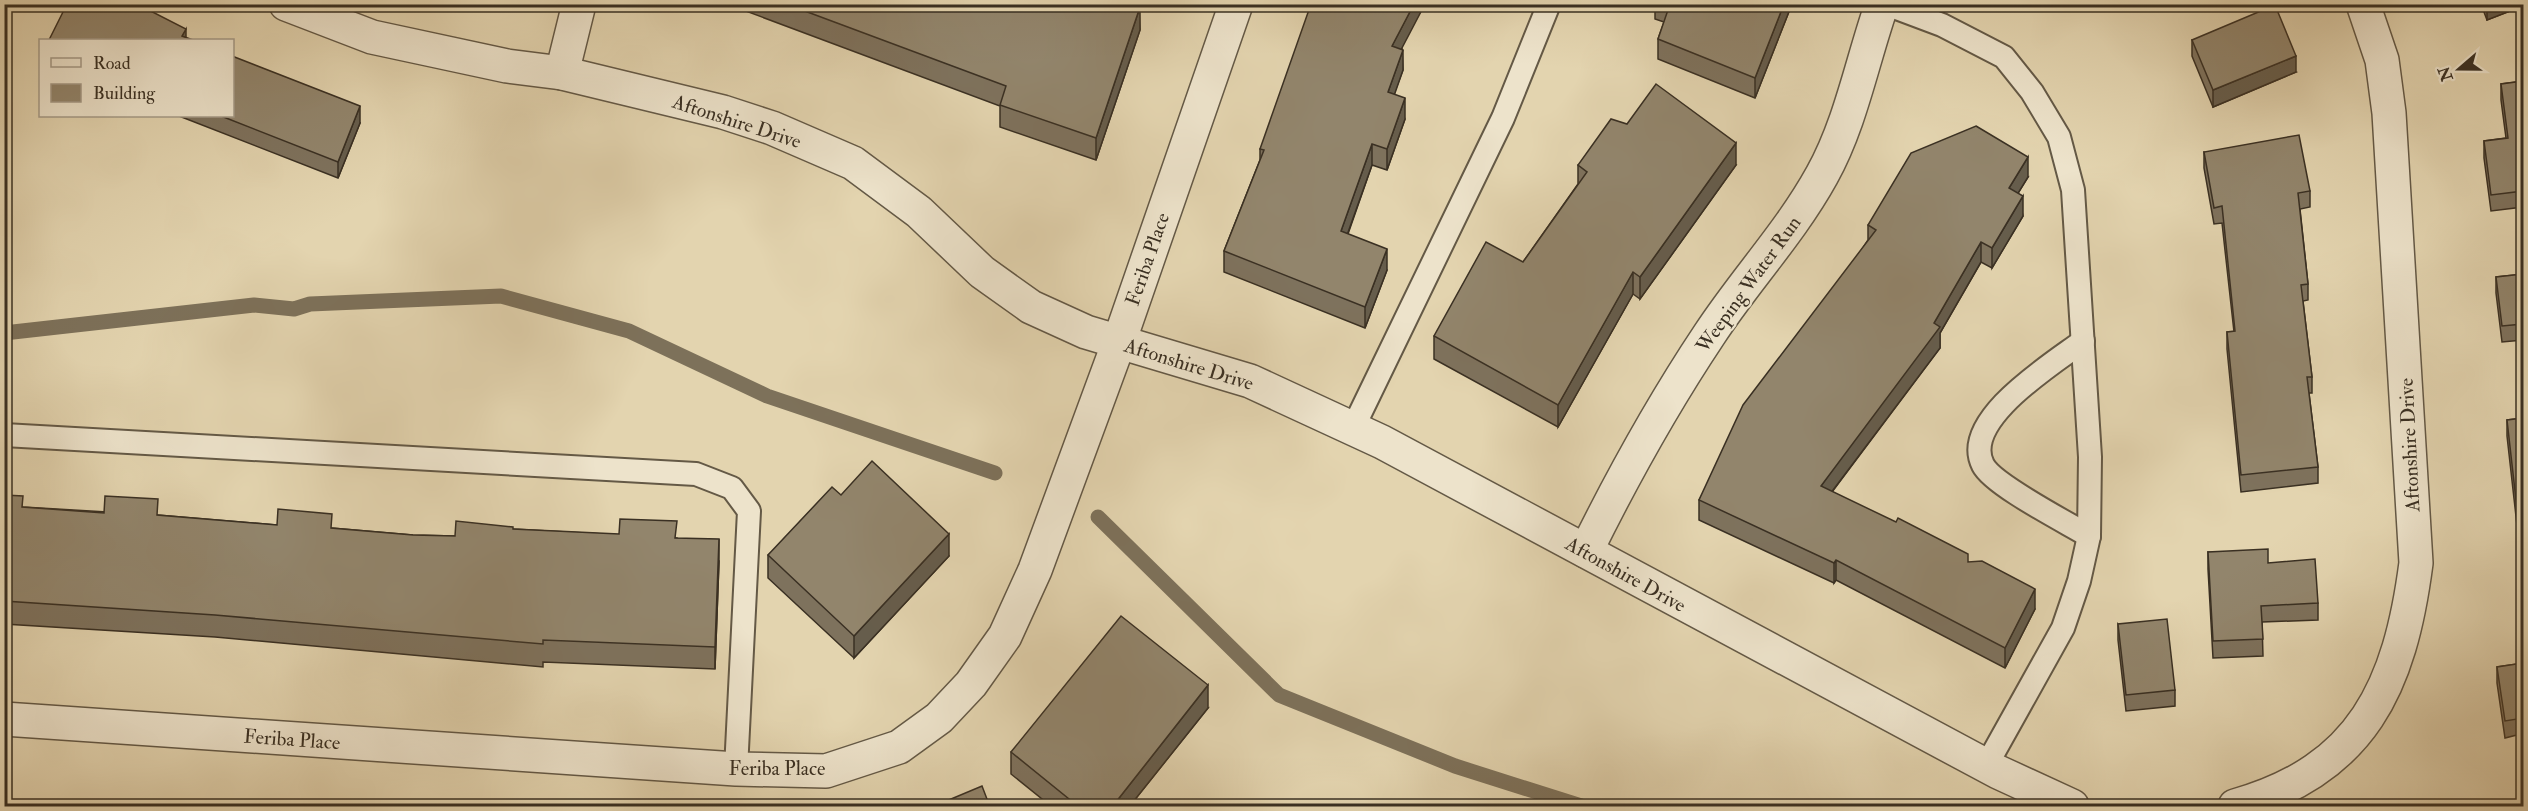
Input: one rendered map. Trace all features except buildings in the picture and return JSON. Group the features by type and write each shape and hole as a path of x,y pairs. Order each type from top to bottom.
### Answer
{"street":[{"path":"562,73 579,4"},
{"name":"Feriba Place","path":"4,719 736,769 826,771 899,747 939,718 971,684 1005,636 1035,570 1119,342 1236,4"},
{"name":"Weeping Water Run","path":"1586,551 1626,468 1710,333 1797,216 1823,174 1844,127 1884,4"},
{"name":"Aftonshire Drive","path":"2235,807 2294,784 2329,760 2364,726 2385,688 2400,648 2410,608 2416,563 2389,113 2382,60 2363,4"},
{"name":"Aftonshire Drive","path":"291,5 372,37 507,66 562,73 723,112 772,128 853,163 919,212 982,272 1031,307 1086,332 1250,381 1353,428 1986,766 2072,807"}],"lane":[{"path":"1353,428 1503,118 1549,4"},
{"path":"1884,4 1942,25 2004,57 2032,92 2060,137 2073,190 2090,457 2089,536 2079,581 2063,628 1986,766"},
{"path":"2083,341 2013,393 1994,415 1979,444 1983,464 1996,480 2089,536"},
{"path":"4,435 696,474 732,488 749,511 736,769"}],"waterway":[{"path":"4,333 254,305 294,309 310,304 501,296 629,331 767,396 995,473"},
{"path":"1098,517 1279,695 1455,766 1581,806"}]}
